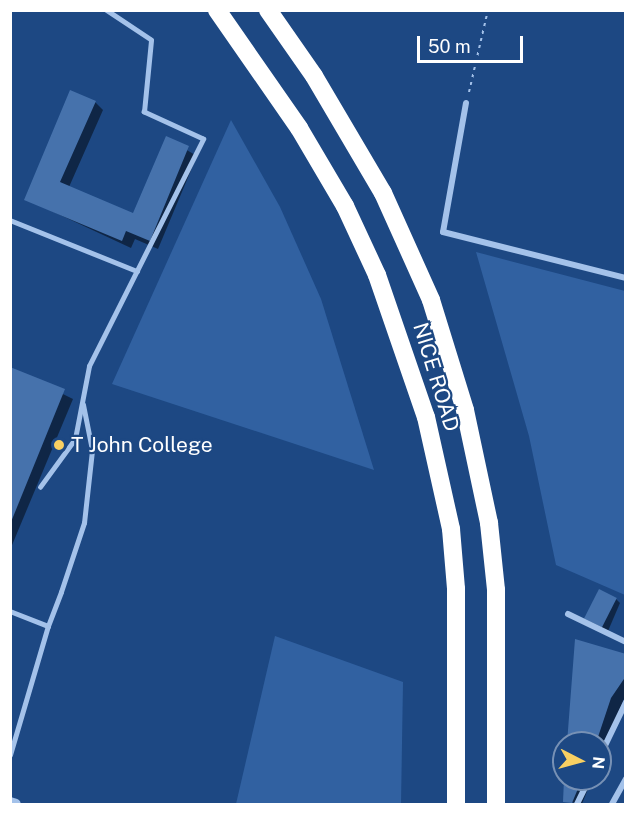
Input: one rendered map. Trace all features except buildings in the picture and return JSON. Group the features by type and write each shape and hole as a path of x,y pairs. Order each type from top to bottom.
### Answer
{"highway":[{"name":"NICE ROAD","path":"217,10 293,118 345,206 386,297 426,417 441,473 456,589 456,804"},
{"name":"NICE ROAD","path":"268,10 314,76 383,193 431,300 465,410 489,523 496,590 496,804"}],"street":[{"path":"466,103 443,232 626,278"},
{"path":"568,614 626,642"},
{"path":"612,731 626,702"},
{"path":"612,804 626,779"},
{"path":"10,802 15,804"}],"lane":[{"path":"40,488 75,439 89,366 203,139 144,112 151,40 106,10"},
{"path":"10,220 138,271"},
{"path":"10,755 48,626 84,523 92,450 82,402"},
{"path":"10,611 48,626"}],"path":[{"path":"466,103 488,10"}],"shaded area":[{"path":"231,120 280,207 321,299 374,470 112,384"},
{"path":"476,252 625,291 625,595 556,565 529,436"},
{"path":"275,636 403,682 401,804 236,804"}],"place":[{"name":"T John College","path":"59,445"}]}
